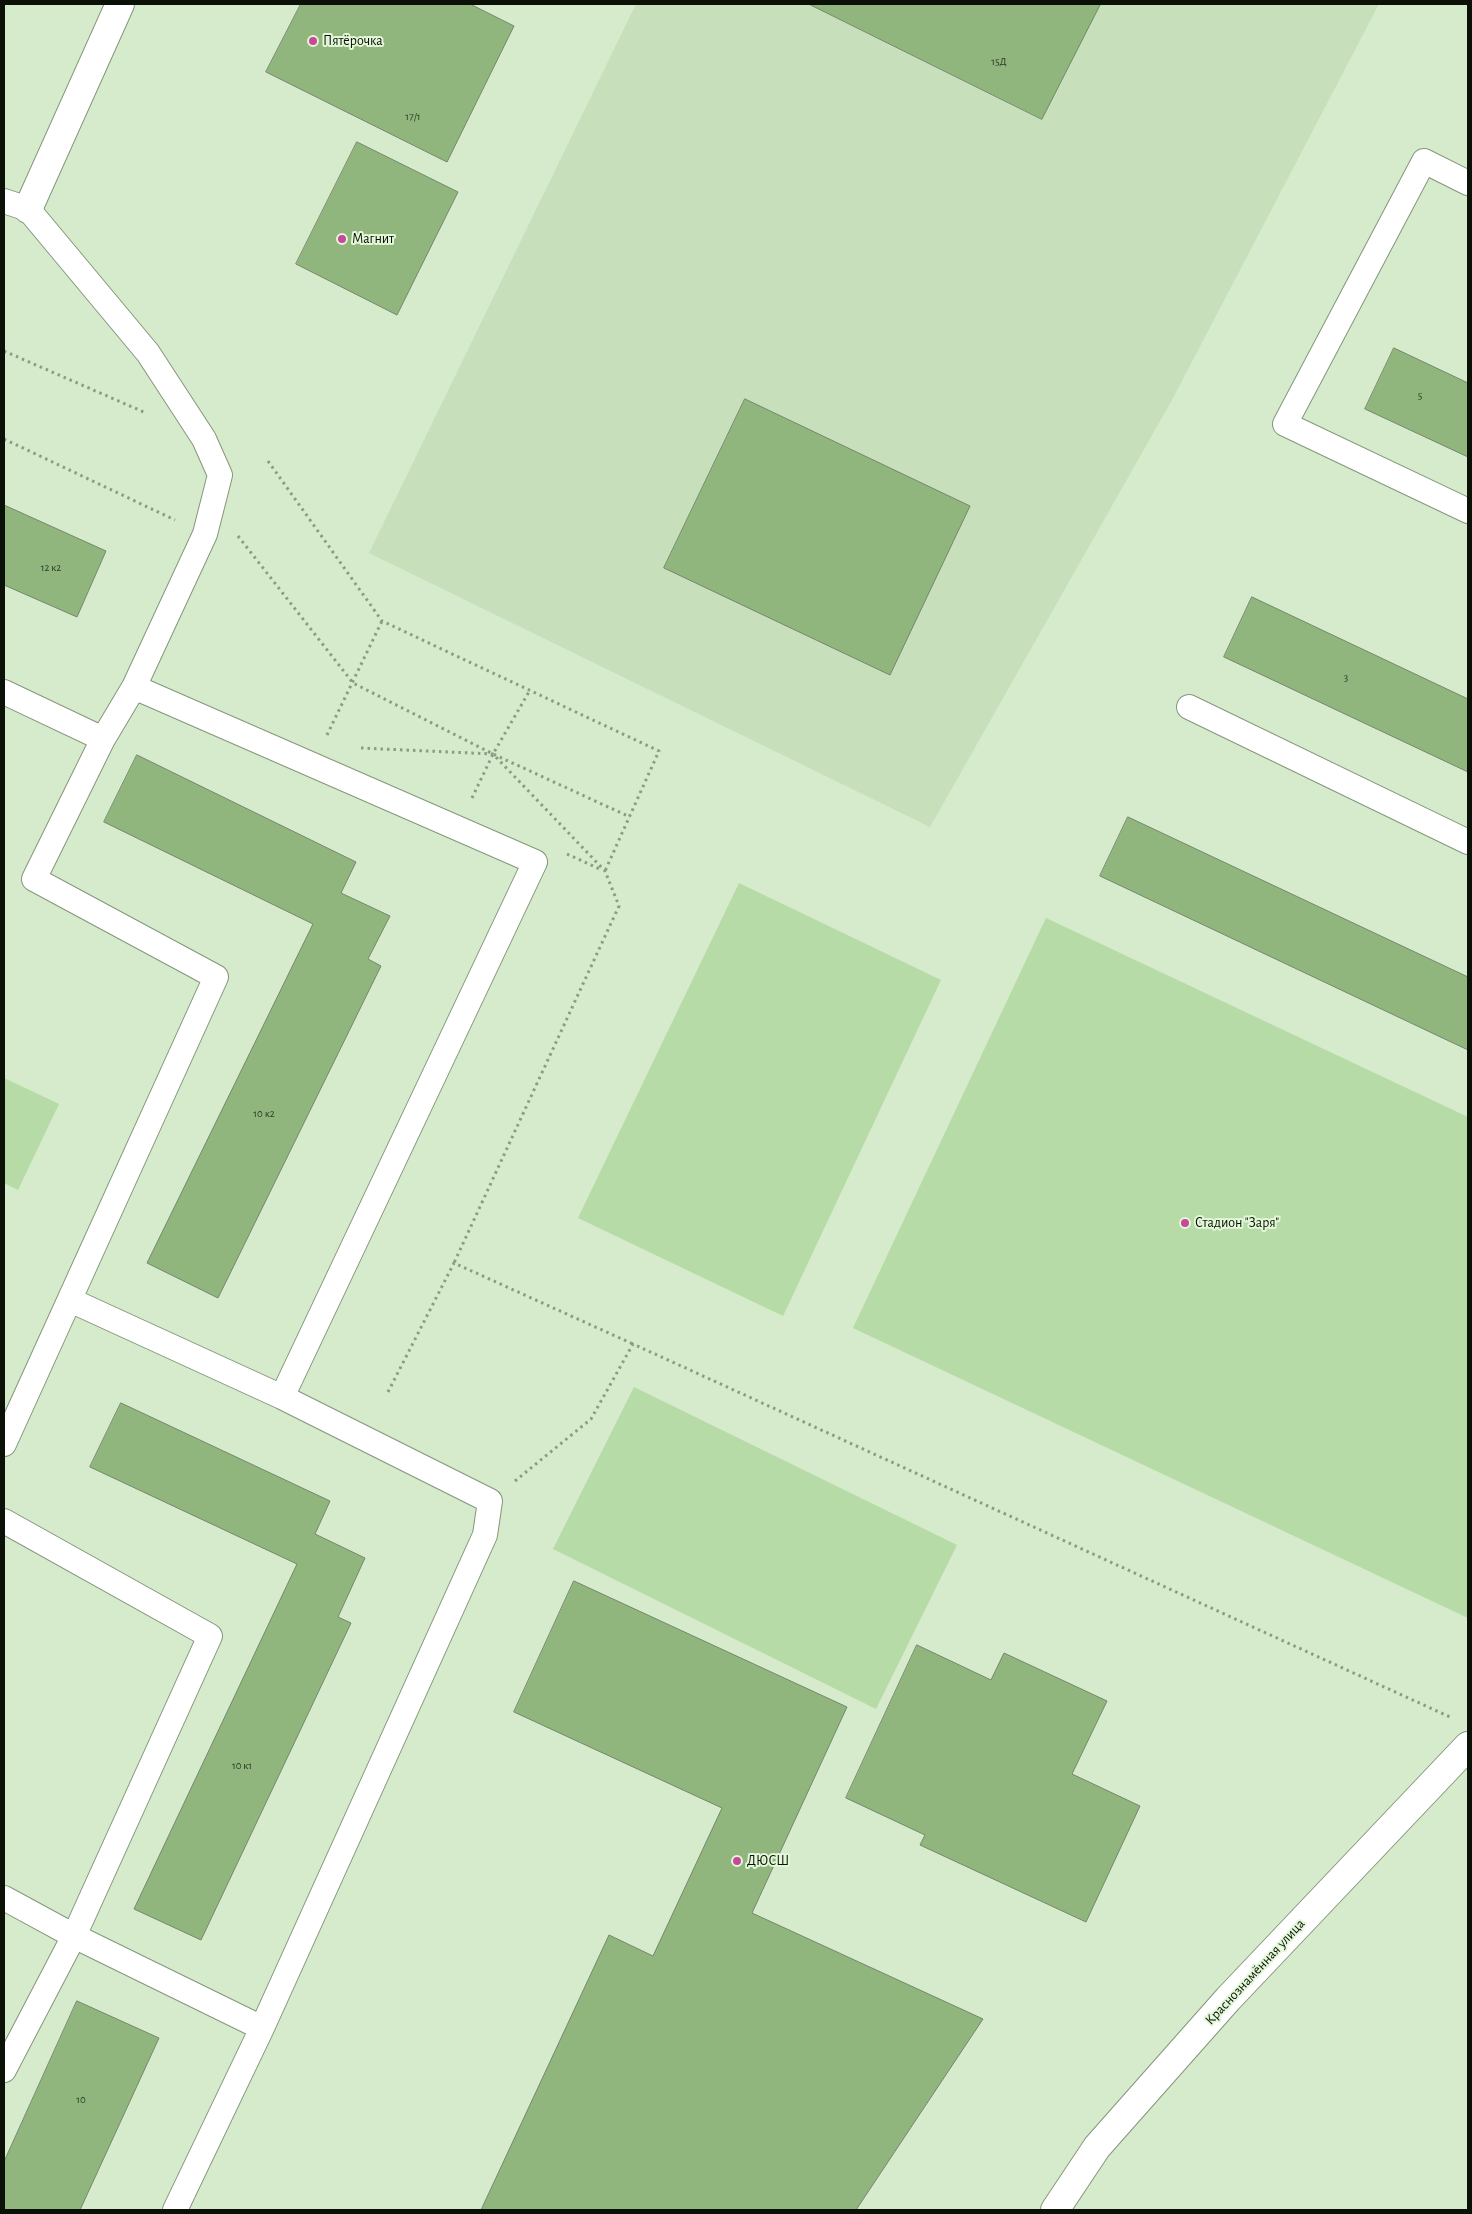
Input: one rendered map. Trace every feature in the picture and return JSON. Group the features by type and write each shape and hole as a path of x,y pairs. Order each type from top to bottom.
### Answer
{"street":[{"path":"16,205 120,4"},
{"name":"Краснознамённая улица","path":"1055,2210 1097,2147 1228,1999 1468,1746"}],"lane":[{"path":"1468,183 1424,162 1285,424 1468,512"},
{"path":"4,1444 216,977 34,879 104,738 134,687 205,534 220,474 204,439 148,352 16,205"},
{"path":"134,687 535,862 282,1397"},
{"path":"4,692 104,738"},
{"path":"1189,707 1468,842"},
{"path":"70,1300 282,1397 490,1501 485,1535 262,2028 175,2210"},
{"path":"4,1521 210,1636 74,1936 4,2070"},
{"path":"4,1898 74,1936 262,2028"}],"path":[{"path":"4,351 149,415"},
{"path":"4,439 205,534"},
{"path":"268,461 382,621 659,751 605,871"},
{"path":"235,531 353,683 493,754 630,817"},
{"path":"325,738 382,621"},
{"path":"470,802 493,754 530,690"},
{"path":"359,748 493,754 605,871 619,906 454,1263 388,1392"},
{"path":"562,852 605,871"},
{"path":"454,1263 1450,1718"},
{"path":"490,1501 591,1419 633,1344"}],"shaded area":[{"path":"636,4 1379,4 1172,400 930,827 369,553"},
{"path":"739,883 941,980 783,1316 578,1218"},
{"name":"Стадион \"Заря\"","path":"1046,918 1468,1117 1468,1618 853,1328"},
{"path":"4,1078 59,1104 18,1190 4,1183"},
{"path":"634,1387 957,1545 876,1709 553,1549"}],"building":[{"path":"301,4 470,4 514,26 447,162 266,72"},
{"path":"809,4 1097,4 1100,5 1042,119"},
{"path":"357,142 458,192 397,315 296,264"},
{"path":"1394,348 1468,383 1468,457 1365,409"},
{"path":"745,399 970,506 890,675 664,568"},
{"path":"4,505 106,551 77,617 4,585"},
{"path":"1252,597 1468,699 1468,772 1224,657"},
{"path":"137,755 356,862 341,893 390,916 368,959 381,966 218,1298 147,1263 313,924 104,822"},
{"path":"1128,817 1468,977 1468,1050 1100,876"},
{"path":"121,1403 330,1501 315,1534 365,1558 338,1617 351,1623 201,1940 134,1909 297,1564 90,1467"},
{"name":"ДЮСШ","path":"574,1581 847,1707 752,1913 983,2019 856,2210 481,2210 609,1935 653,1956 722,1808 514,1712"},
{"path":"917,1645 991,1680 1004,1653 1107,1701 1072,1774 1140,1806 1086,1922 920,1845 925,1835 846,1798"},
{"path":"77,2001 159,2038 80,2210 4,2210 4,2162"}],"place":[{"name":"Пятёрочка","path":"313,41"},
{"name":"Магнит","path":"342,239"},
{"name":"Стадион \"Заря\"","path":"1185,1223"},
{"name":"ДЮСШ","path":"737,1861"}]}
